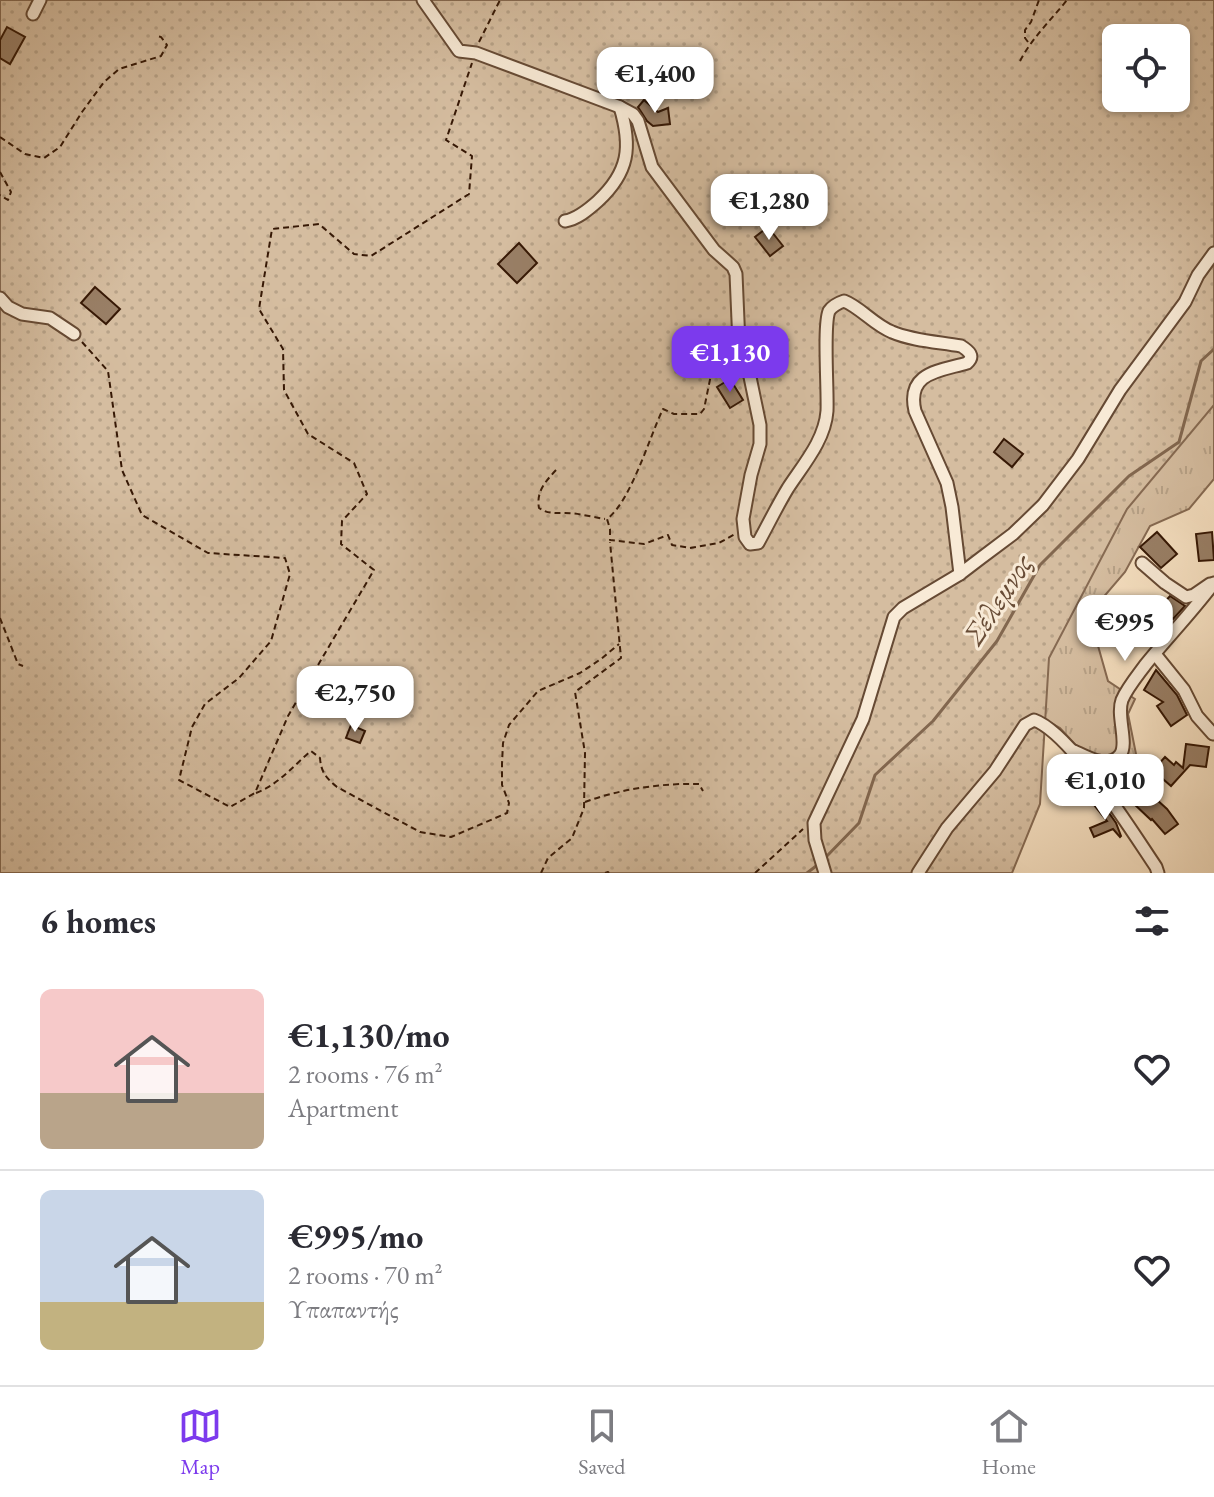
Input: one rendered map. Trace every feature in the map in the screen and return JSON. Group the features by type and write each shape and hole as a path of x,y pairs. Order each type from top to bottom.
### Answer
{"street":[{"path":"33,14 40,0"},
{"path":"423,0 459,51 476,53 633,114 652,167 714,250 733,267 737,279 735,299 739,344 754,392 760,425 760,444 745,505 744,531 747,542 758,543 825,425 827,323 833,306 844,301 891,332 969,350 971,360 967,363 937,370 925,377 918,384 913,401 947,483 960,574"},
{"path":"565,221 598,201 620,173 626,158 628,137 620,107"},
{"path":"825,873 817,848 814,823 863,719 894,617 903,608 960,574 1013,534 1043,505 1094,435 1120,390 1185,302 1198,275 1214,253"},
{"path":"0,298 8,307 22,314 50,318 74,334"},
{"path":"1142,563 1186,597 1214,582"},
{"path":"1070,749 1103,762 1119,757 1123,746 1121,702 1139,673 1214,582"},
{"path":"1155,654 1213,734"},
{"path":"918,873 947,828 995,771 1025,725 1034,720 1070,749 1115,806 1158,873"}],"path":[{"path":"480,40 500,0"},
{"path":"1029,44 1025,30 1039,0"},
{"path":"1020,61 1029,44 1067,0"},
{"path":"0,137 25,154 44,158 60,147 104,82 119,69 161,56 167,45 156,36"},
{"path":"255,793 288,716 374,570 341,544 342,521 367,494 354,463 308,434 284,390 283,349 259,309 272,229 319,224 354,254 371,256 469,194 472,156 446,140 476,53"},
{"path":"0,172 11,192 8,200 0,195"},
{"path":"74,334 108,371 122,470 142,515 208,553 285,558 290,574 271,641 239,678 205,704 192,727 179,780 230,807 282,778 311,751 320,758 325,777 337,787 420,832 451,837 507,813 509,803 502,785 503,743 509,725 523,707 538,691 580,673 619,644"},
{"path":"556,470 539,493 539,508 555,514 607,519 616,512 632,481 663,409 674,414 700,414 704,409 715,355 739,344"},
{"path":"541,873 548,858 572,838 584,808 585,753 575,692 621,658 607,519"},
{"path":"610,540 644,544 668,535 672,545 690,548 719,543 744,531"},
{"path":"0,618 18,664 23,666"},
{"path":"584,803 638,789 688,783 699,784 703,791"},
{"path":"755,873 799,834 817,813"}],"green space":[{"path":"0,0 1214,0 1214,405 1127,509 1049,658 1040,804 1012,873 0,873"},
{"path":"1214,264 1214,479 1189,509 1150,526 1125,572 1089,614 1108,681 1135,699 1128,714 1136,754 1124,766 1098,769 1060,728 1032,712 852,758"}],"building":[{"path":"7,27 25,37 10,64 0,58 0,40"},
{"path":"644,100 658,112 668,108 670,124 653,126 647,121 638,107"},
{"path":"768,227 783,246 770,256 755,237"},
{"path":"519,243 537,263 517,283 498,264"},
{"path":"95,287 120,309 106,324 81,303"},
{"path":"730,379 743,400 730,408 717,387"},
{"path":"1004,439 1023,454 1012,467 994,452"},
{"path":"1157,532 1177,554 1161,568 1140,547"},
{"path":"1212,532 1214,560 1199,561 1196,534"},
{"path":"1170,596 1185,606 1173,619 1160,607"},
{"path":"1141,622 1158,624 1157,638 1139,636"},
{"path":"1156,670 1177,695 1187,715 1171,726 1157,706 1163,702 1144,690"},
{"path":"351,725 365,731 360,743 346,738"},
{"path":"1186,744 1209,747 1206,767 1190,765 1171,786 1156,773 1160,769 1157,766 1165,757 1183,768"},
{"path":"1146,790 1178,824 1165,834 1133,803"},
{"path":"1100,800 1116,823 1120,837 1113,829 1094,837 1090,828 1107,821 1094,805"}],"waterway":[{"name":"Σέλεμνος","path":"825,858 859,823 875,775 933,721 997,641 1040,565 1129,476 1179,442 1201,361 1214,349"},
{"name":"Σέλεμνος","path":"807,873 820,863"}]}
